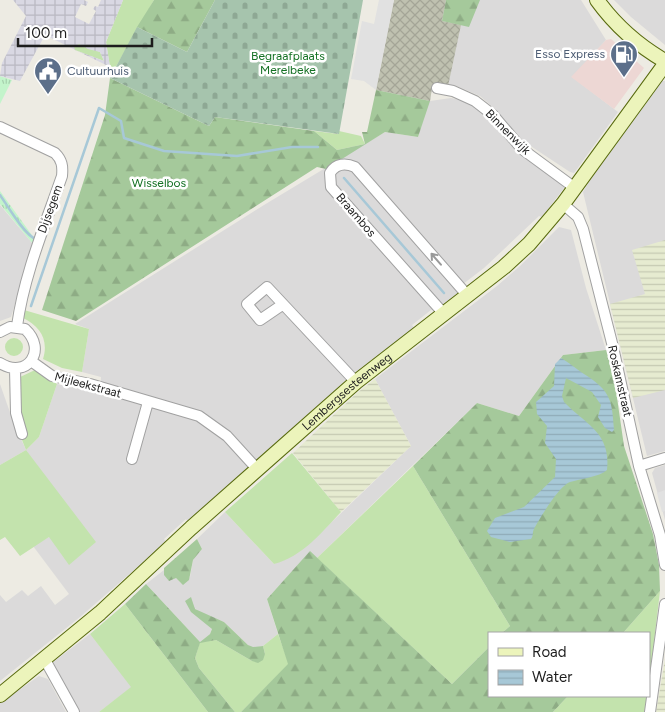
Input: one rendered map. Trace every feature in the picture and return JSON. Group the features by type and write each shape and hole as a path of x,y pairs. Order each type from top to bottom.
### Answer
{"street":[{"path":"598,0 621,28 648,51 665,62"},
{"name":"Lembergsesteenweg","path":"0,695 100,613 191,528 356,382 468,296 529,244 575,188 665,62"},
{"name":"Binnenwijk","path":"437,88 453,90 475,101 493,115 522,149 575,188"},
{"name":"Dijsegem","path":"0,127 55,153 61,160 63,168 19,308 17,326"},
{"name":"Braambos","path":"444,314 331,187 329,178 335,167 342,164 356,167 468,296"},
{"name":"Roskamstraat","path":"563,204 578,217 584,229 613,347 639,466 660,535 665,564"},
{"path":"282,304 356,382"},
{"path":"0,332 10,326 26,329 36,348 31,360 23,367 15,369 0,363"},
{"name":"Mijleekstraat","path":"31,360 52,376 90,384 199,416 213,424 258,470"},
{"path":"15,369 16,413 22,434"},
{"path":"132,459 148,402"},
{"path":"639,466 665,458"},
{"path":"650,712 665,604"},
{"path":"44,658 74,712"}],"shaded area":[{"path":"13,0 84,0 88,2 86,6 81,4 75,17 89,24 96,11 93,9 95,6 98,7 101,0 123,0 106,42 110,67 77,51 104,61 100,52 79,44 74,47 75,50 45,35 20,81 0,76 2,63 26,16"},
{"path":"379,0 394,0 376,90 364,81 351,79 362,21 374,24"},
{"path":"394,0 581,0 606,40 572,77 618,112 574,173 523,141 495,109 480,96 454,85 447,91 432,88 430,101 451,98 466,101 481,110 513,147 563,184 564,188 542,217 539,216 484,268 463,284 458,293 412,325 419,334 191,528 186,519 164,539 166,542 157,550 80,617 0,681 0,595 6,602 22,590 28,596 41,586 55,605 69,594 33,546 49,537 26,450 39,437 57,384 100,393 101,377 82,372 89,329 75,324 264,205 385,132 418,137 429,101 376,90"},
{"path":"394,0 446,0 442,21 461,25 447,91 432,88 430,101 376,90"},
{"path":"614,0 665,0 665,45 631,17"},
{"path":"611,39 644,68 614,109 571,77 606,40"},
{"path":"662,81 665,81 665,451 647,456 583,192"},
{"path":"0,205 33,244 11,317 0,321"},
{"path":"559,227 571,230 586,288 606,350 563,355 519,416 477,403 317,558 310,552 267,599 278,634 263,646 253,648 224,622 201,613 185,601 212,629 210,634 200,642 146,584 164,570 164,575 176,578 181,583 190,577 193,560 202,549 197,539 225,512 274,564 312,541 411,446 375,379 497,286"},
{"path":"665,240 665,390 633,398 610,304 645,294 632,250"},
{"path":"375,379 411,446 341,512 293,453 357,393"},
{"path":"0,384 13,421 26,450 0,465"},
{"path":"665,465 665,520 652,473 655,468"},
{"path":"665,490 665,511 662,512 657,493"},
{"path":"90,634 132,687 99,712 76,712 52,663"},
{"path":"665,659 665,712 656,712"},
{"path":"39,676 48,679 66,712 0,712 0,703"}],"green space":[{"path":"123,0 154,0 114,70 110,67 106,42"},
{"path":"154,0 215,0 187,52 137,27"},
{"name":"Begraafplaats Merelbeke","path":"215,0 363,0 339,134 215,117 209,126 110,78 137,27 187,52"},
{"path":"446,0 480,0 469,27 442,21"},
{"path":"79,44 100,52 104,61 75,50 74,47"},
{"path":"0,76 12,80 0,104"},
{"name":"Wisselbos","path":"110,78 209,126 215,117 314,131 337,150 365,144 362,132 367,132 376,90 430,101 418,137 385,132 326,169 317,167 76,321 42,310 105,115"},
{"path":"314,131 338,134 339,131 361,136 365,144 337,150"},
{"path":"0,191 34,238 33,244 0,204"},
{"path":"24,310 89,329 82,372 62,368 43,359 45,346 42,334 34,325 23,318"},
{"path":"14,338 20,341 23,347 20,353 14,356 8,353 5,347 8,341"},
{"path":"606,350 613,370 624,446 653,534 659,565 660,591 624,632 503,632 510,626 413,466 477,403 519,416 563,355"},
{"path":"35,370 57,384 39,437 26,450 22,440 27,433 19,409 18,378"},
{"path":"26,450 96,542 69,565 49,537 20,556 5,537 0,540 0,465"},
{"path":"292,453 341,512 302,550 284,561 274,564 225,512"},
{"path":"413,466 510,626 503,632 488,632 488,648 452,684 317,558"},
{"path":"197,539 202,549 193,560 189,580 183,585 176,578 169,581 164,575 164,568"},
{"path":"310,551 452,684 488,648 488,697 567,697 553,712 241,712 288,664 267,599"},
{"path":"146,584 200,642 210,634 212,629 191,612 185,601 191,597 195,609 224,622 248,645 253,647 263,646 265,654 263,660 258,663 216,640 200,643 195,658 199,668 235,712 208,712 125,604"},
{"path":"660,591 650,676 650,632 624,632"},
{"path":"125,604 208,712 99,712 131,687 90,634"},
{"path":"278,634 289,664 241,712 235,712 199,668 195,658 200,642 216,640 252,661 265,654 263,646"},
{"path":"567,697 647,697 645,712 553,712"}],"water":[{"path":"561,358 600,386 605,391 611,404 614,430 612,432 605,428 598,417 601,405 592,392 566,378 562,396 564,402 595,430 601,438 607,457 607,470 589,478 566,484 545,511 533,530 531,539 510,542 491,537 487,531 495,518 524,507 555,477 556,459 545,443 547,426 537,414 536,402 554,386 555,364"}],"waterway":[{"path":"31,306 99,108 121,121 124,138 164,151 237,156 292,147 318,147"},
{"path":"344,178 444,293"},
{"path":"0,195 22,226 36,239"}],"place":[{"name":"Esso Express","path":"624,78"},
{"name":"Cultuurhuis","path":"48,95"}]}
